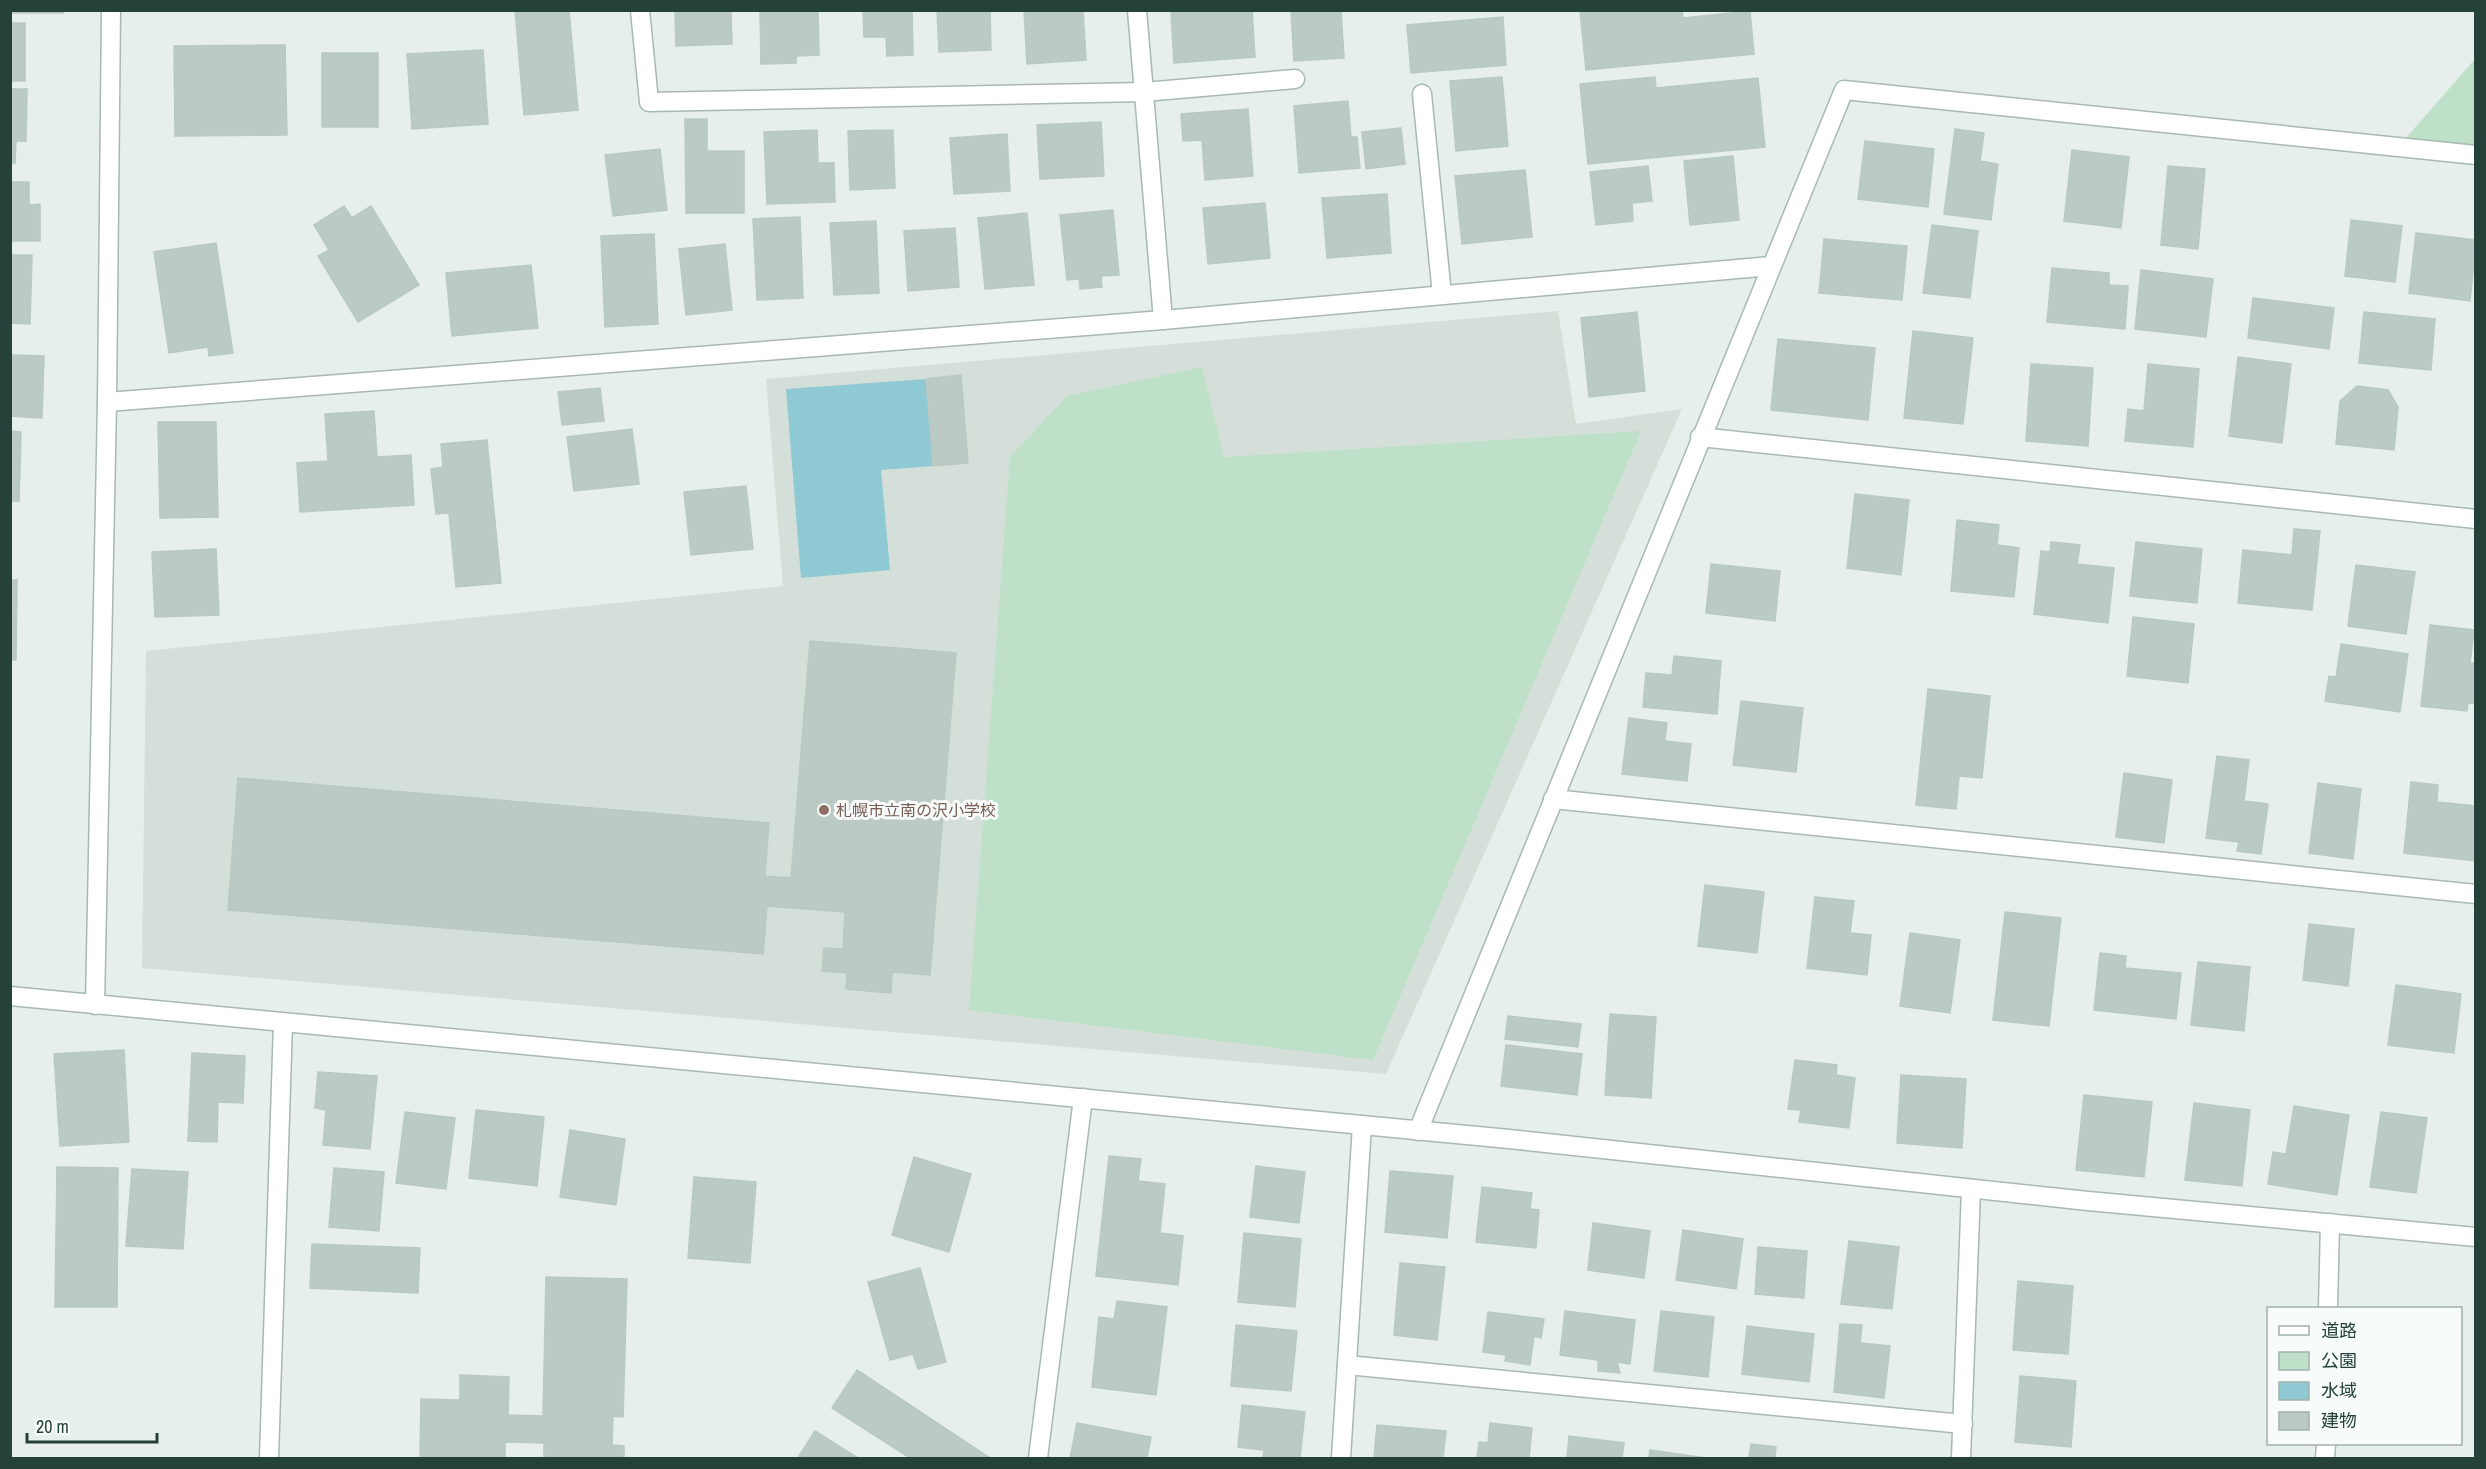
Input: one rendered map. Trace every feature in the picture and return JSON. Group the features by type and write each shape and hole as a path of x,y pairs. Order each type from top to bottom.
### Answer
{"street":[{"path":"95,1005 107,402 111,10"},
{"path":"640,10 649,102 1144,92 1295,79"},
{"path":"1137,10 1163,320"},
{"path":"1418,1131 1700,437 1844,90 2475,155"},
{"path":"1422,94 1442,295"},
{"path":"107,402 1163,320 1771,266"},
{"path":"1700,437 2475,519"},
{"path":"1553,800 2475,894"},
{"path":"10,996 1362,1125 1971,1189 2475,1237"},
{"path":"269,1458 283,1023"},
{"path":"1038,1458 1083,1098"},
{"path":"1341,1458 1362,1125"},
{"path":"1962,1458 1971,1189"},
{"path":"2328,1307 2330,1223"},
{"path":"1347,1365 1963,1424"}],"shaded area":[{"name":"札幌市立南の沢小学校","path":"1558,311 1576,424 1682,409 1386,1074 142,968 146,651 783,586 766,379"}],"green space":[{"path":"2475,59 2475,155 2398,147"},
{"path":"1202,367 1224,457 1641,431 1373,1060 969,1010 1010,457 1067,396"}],"water":[{"path":"926,379 933,466 881,470 890,570 801,578 786,389"}],"building":[{"path":"10,10 63,10 63,13 10,13"},
{"path":"515,10 569,10 578,110 524,115"},
{"path":"675,10 731,10 732,44 676,46"},
{"path":"760,10 818,10 819,55 796,56 796,63 761,64"},
{"path":"863,10 912,10 913,55 887,56 886,37 864,37"},
{"path":"937,10 990,10 991,50 939,52"},
{"path":"1024,10 1083,10 1086,60 1027,64"},
{"path":"1252,10 1255,57 1174,63 1171,11"},
{"path":"1291,10 1341,10 1344,58 1294,61"},
{"path":"1580,10 1682,10 1683,18 1750,11 1754,54 1586,70"},
{"path":"1503,17 1506,65 1411,73 1407,25"},
{"path":"10,23 25,23 25,81 10,81"},
{"path":"285,45 287,135 175,136 174,46"},
{"path":"483,50 488,124 412,129 407,54"},
{"path":"322,53 378,53 378,127 322,127"},
{"path":"1502,77 1508,146 1456,151 1450,81"},
{"path":"1655,77 1656,88 1758,78 1765,147 1588,164 1580,84"},
{"path":"10,89 27,89 26,141 16,141 15,163 10,163"},
{"path":"1348,101 1351,137 1357,137 1360,168 1299,173 1294,106"},
{"path":"1248,109 1253,176 1205,180 1202,140 1183,141 1181,114"},
{"path":"685,119 707,119 707,151 744,151 744,213 686,213"},
{"path":"1101,122 1104,176 1040,179 1037,125"},
{"path":"1401,128 1405,164 1366,169 1362,132"},
{"path":"1955,129 1984,133 1980,161 1998,164 1991,220 1944,214"},
{"path":"817,130 818,163 834,163 835,202 767,204 764,132"},
{"path":"893,130 895,188 850,190 848,131"},
{"path":"1007,134 1010,191 954,194 950,138"},
{"path":"1865,141 1934,149 1928,207 1858,199"},
{"path":"660,149 667,210 613,216 605,155"},
{"path":"2072,150 2129,157 2121,228 2064,221"},
{"path":"1733,156 1739,220 1690,225 1684,161"},
{"path":"1648,166 1652,201 1632,203 1633,221 1596,225 1590,172"},
{"path":"2168,166 2205,169 2198,249 2161,245"},
{"path":"1525,170 1532,237 1462,244 1455,176"},
{"path":"10,182 29,182 29,205 40,204 40,241 10,241"},
{"path":"1387,194 1391,253 1327,258 1322,198"},
{"path":"1265,203 1270,258 1208,264 1203,208"},
{"path":"344,206 352,218 371,206 419,285 358,322 318,256 329,250 314,225"},
{"path":"1113,210 1119,275 1101,276 1102,287 1080,289 1079,279 1067,280 1060,215"},
{"path":"1027,213 1034,285 985,289 978,218"},
{"path":"800,217 803,298 757,300 753,219"},
{"path":"2351,220 2402,226 2395,282 2345,276"},
{"path":"876,221 879,293 834,295 830,223"},
{"path":"1932,225 1978,231 1970,298 1923,293"},
{"path":"955,228 959,287 908,291 904,231"},
{"path":"2416,233 2476,240 2470,301 2409,293"},
{"path":"654,234 658,324 605,327 601,236"},
{"path":"1824,239 1907,246 1902,300 1819,293"},
{"path":"216,243 233,353 209,356 208,347 169,353 154,252"},
{"path":"725,244 732,310 686,315 679,249"},
{"path":"10,255 32,255 30,324 10,323"},
{"path":"531,265 538,328 452,336 446,273"},
{"path":"2052,268 2109,273 2109,285 2128,286 2125,329 2047,322"},
{"path":"2141,270 2213,279 2206,337 2135,329"},
{"path":"2253,298 2334,308 2329,349 2248,338"},
{"path":"1637,312 1645,391 1589,397 1581,318"},
{"path":"2364,312 2435,319 2431,370 2359,363"},
{"path":"1913,331 1973,338 1963,424 1904,418"},
{"path":"1778,339 1875,348 1868,420 1771,410"},
{"path":"10,355 44,356 42,418 10,416"},
{"path":"2238,357 2291,364 2282,443 2229,436"},
{"path":"2031,364 2093,368 2088,446 2026,441"},
{"path":"2148,364 2199,369 2193,447 2125,441 2128,409 2144,411"},
{"path":"961,375 968,463 933,466 926,379"},
{"path":"2357,386 2388,390 2398,407 2394,450 2336,444 2340,401"},
{"path":"600,388 604,421 562,425 558,392"},
{"path":"374,411 377,457 411,455 414,505 300,512 297,463 328,461 325,414"},
{"path":"158,422 216,422 218,517 160,518"},
{"path":"632,429 639,484 574,491 567,437"},
{"path":"10,431 21,432 19,501 10,501"},
{"path":"487,440 501,583 456,587 449,513 436,514 431,469 443,467 441,444"},
{"path":"746,486 753,549 691,555 684,492"},
{"path":"1855,494 1909,500 1901,575 1847,568"},
{"path":"1957,520 1999,525 1997,545 2019,548 2014,597 1951,591"},
{"path":"2294,529 2320,531 2312,610 2238,603 2243,550 2292,555"},
{"path":"2051,542 2080,545 2077,564 2114,568 2108,623 2034,614 2041,551 2050,552"},
{"path":"2136,542 2202,549 2197,603 2130,596"},
{"path":"216,549 219,615 155,617 152,552"},
{"path":"1711,564 1780,571 1775,621 1706,613"},
{"path":"2356,565 2415,572 2406,634 2348,626"},
{"path":"10,580 17,580 16,660 10,660"},
{"path":"2133,617 2194,624 2188,683 2127,676"},
{"path":"2430,625 2474,630 2470,663 2476,663 2476,704 2468,703 2467,711 2421,706"},
{"path":"810,641 956,653 930,975 892,972 891,993 846,989 847,973 822,971 824,948 843,949 845,912 767,906 763,954 228,910 238,778 769,823 765,876 791,878"},
{"path":"2341,644 2408,654 2400,712 2325,701 2329,676 2336,677"},
{"path":"1674,656 1721,661 1717,714 1643,707 1646,673 1672,675"},
{"path":"1928,689 1990,696 1982,778 1959,776 1956,809 1916,805"},
{"path":"1741,701 1803,708 1796,772 1733,765"},
{"path":"1629,718 1667,723 1665,741 1691,744 1687,781 1622,774"},
{"path":"2217,756 2249,760 2244,801 2268,804 2261,854 2237,851 2239,842 2206,838"},
{"path":"2124,773 2172,780 2164,843 2116,837"},
{"path":"2411,782 2438,785 2437,802 2476,806 2476,861 2404,853"},
{"path":"2318,783 2361,789 2353,859 2309,853"},
{"path":"1705,885 1764,892 1757,953 1698,946"},
{"path":"1815,897 1854,901 1850,933 1871,935 1867,975 1807,968"},
{"path":"2005,912 2061,918 2049,1026 1993,1020"},
{"path":"2309,924 2354,929 2348,986 2303,980"},
{"path":"1910,933 1960,940 1950,1013 1900,1006"},
{"path":"2100,953 2126,956 2125,968 2181,973 2176,1019 2094,1010"},
{"path":"2198,962 2250,967 2244,1031 2191,1025"},
{"path":"2396,985 2461,994 2454,1053 2388,1045"},
{"path":"1610,1014 1656,1017 1651,1098 1605,1095"},
{"path":"1508,1016 1581,1024 1578,1047 1505,1039"},
{"path":"1506,1045 1582,1054 1577,1095 1501,1086"},
{"path":"124,1050 129,1142 60,1146 54,1054"},
{"path":"192,1053 245,1056 243,1103 218,1102 217,1142 188,1141"},
{"path":"1795,1060 1837,1065 1836,1075 1855,1078 1849,1128 1799,1122 1801,1110 1788,1109"},
{"path":"318,1072 377,1076 370,1149 323,1145 326,1110 315,1108"},
{"path":"1901,1075 1966,1079 1962,1148 1897,1143"},
{"path":"2084,1095 2152,1102 2144,1177 2076,1170"},
{"path":"2194,1103 2250,1110 2242,1186 2185,1180"},
{"path":"2294,1106 2349,1115 2337,1195 2268,1184 2273,1152 2286,1154"},
{"path":"476,1110 544,1117 537,1186 469,1178"},
{"path":"405,1112 455,1118 446,1189 396,1183"},
{"path":"2381,1112 2427,1118 2416,1193 2370,1187"},
{"path":"570,1130 625,1139 616,1205 560,1197"},
{"path":"1109,1156 1141,1159 1138,1181 1165,1184 1160,1233 1183,1236 1178,1285 1096,1276"},
{"path":"914,1157 971,1174 949,1252 892,1235"},
{"path":"1256,1166 1305,1172 1299,1223 1250,1217"},
{"path":"57,1167 118,1168 117,1307 55,1307"},
{"path":"334,1168 384,1172 379,1231 329,1227"},
{"path":"132,1169 188,1172 183,1249 126,1246"},
{"path":"1390,1171 1453,1176 1447,1238 1385,1232"},
{"path":"694,1177 756,1182 750,1263 688,1258"},
{"path":"1482,1187 1532,1193 1530,1209 1539,1210 1536,1248 1476,1242"},
{"path":"1593,1223 1650,1231 1644,1278 1588,1270"},
{"path":"1683,1230 1743,1239 1736,1289 1676,1280"},
{"path":"1244,1233 1301,1239 1295,1307 1238,1302"},
{"path":"1849,1241 1899,1247 1892,1309 1841,1304"},
{"path":"312,1244 420,1248 418,1293 310,1288"},
{"path":"1758,1247 1807,1251 1804,1298 1755,1294"},
{"path":"1400,1263 1445,1267 1437,1340 1394,1335"},
{"path":"920,1268 946,1362 918,1369 913,1354 890,1360 868,1282"},
{"path":"546,1277 627,1279 623,1417 613,1416 612,1445 624,1446 624,1458 544,1458 544,1443 505,1442 505,1458 420,1458 421,1399 460,1400 460,1375 509,1377 508,1415 543,1416"},
{"path":"2018,1281 2073,1286 2068,1354 2013,1350"},
{"path":"1117,1301 1167,1307 1156,1395 1092,1387 1099,1317 1114,1319"},
{"path":"1565,1311 1635,1320 1630,1364 1617,1362 1620,1373 1598,1371 1598,1360 1560,1355"},
{"path":"1661,1311 1714,1317 1708,1377 1654,1371"},
{"path":"1488,1312 1544,1319 1541,1338 1534,1336 1530,1365 1505,1361 1506,1355 1483,1352"},
{"path":"1840,1324 1862,1325 1860,1343 1890,1346 1884,1398 1834,1392"},
{"path":"1236,1325 1297,1331 1291,1391 1231,1386"},
{"path":"1747,1326 1814,1334 1809,1382 1742,1374"},
{"path":"857,1370 990,1458 910,1458 832,1408"},
{"path":"2020,1376 2076,1381 2071,1447 2015,1442"},
{"path":"1242,1405 1305,1412 1300,1458 1263,1458 1264,1450 1238,1447"},
{"path":"1077,1423 1151,1437 1147,1458 1070,1458"},
{"path":"1490,1423 1532,1428 1529,1458 1477,1458 1479,1442 1488,1443"},
{"path":"1377,1425 1446,1431 1443,1458 1374,1458"},
{"path":"815,1431 858,1458 804,1458 799,1456"},
{"path":"1569,1436 1624,1443 1622,1458 1567,1458"},
{"path":"1751,1444 1776,1447 1775,1458 1749,1458"},
{"path":"1650,1450 1706,1458 1649,1458"}],"place":[{"name":"札幌市立南の沢小学校","path":"824,810"}]}
